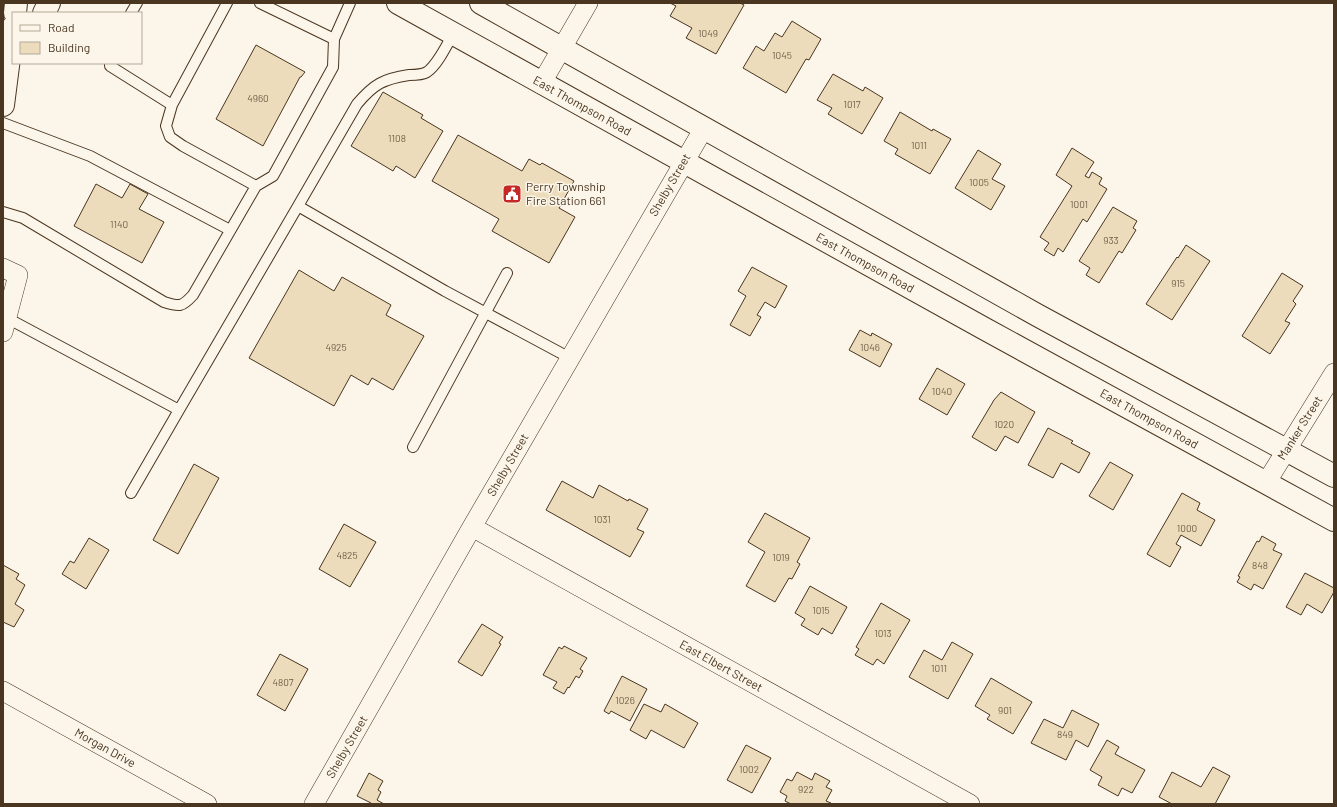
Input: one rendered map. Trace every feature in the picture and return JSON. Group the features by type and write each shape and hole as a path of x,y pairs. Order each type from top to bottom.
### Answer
{"main road":[{"path":"44,12 49,3"},
{"name":"East Thompson Road","path":"398,3 985,330 1334,520"},
{"path":"482,3 1037,314 1334,476"},
{"path":"3,103 5,78 12,33"},
{"path":"3,103 21,64"}],"street":[{"path":"541,84 588,3"},
{"name":"Shelby Street","path":"314,804 472,527 704,128"},
{"path":"5,325 11,271"},
{"name":"Manker Street","path":"1266,483 1334,373"},
{"name":"East Elbert Street","path":"472,527 970,804"},
{"name":"Morgan Drive","path":"3,691 207,804"}],"lane":[{"path":"132,12 137,3"},
{"path":"227,3 172,105 166,126 170,137 183,146 256,186"},
{"path":"260,3 334,39"},
{"path":"3,212 23,218 164,302 176,306 184,304 193,295 256,186 273,176 333,67 334,39 350,3"},
{"path":"3,12 12,16"},
{"path":"131,493 357,104 368,91 382,82 393,78 425,73 432,67 453,34"},
{"path":"110,64 110,66 172,105"},
{"path":"3,124 90,156 230,230"},
{"path":"298,206 438,288 570,358"},
{"path":"413,447 507,273"},
{"path":"5,325 179,410"}],"building":[{"path":"670,3 740,3 744,5 716,54 686,38 692,28 670,16 676,6"},
{"path":"792,21 821,39 809,60 806,59 786,93 743,68 756,46 764,51 775,33 782,37"},
{"path":"256,45 305,72 300,77 263,146 216,119"},
{"path":"833,74 863,91 865,87 883,98 862,134 828,114 832,108 817,100"},
{"path":"383,92 423,115 421,118 443,131 415,178 396,166 393,171 351,146"},
{"path":"900,112 932,131 933,129 951,139 930,174 895,154 898,149 884,141"},
{"name":"Perry Township Fire Station 661","path":"458,135 522,171 529,159 540,165 542,163 574,181 559,208 575,217 549,263 492,231 499,219 432,181"},
{"path":"1072,148 1094,162 1085,176 1089,178 1092,172 1102,178 1099,184 1107,189 1087,222 1083,219 1063,252 1058,248 1054,256 1044,250 1049,243 1040,237 1072,186 1056,175"},
{"path":"978,150 1001,164 992,179 1005,186 991,210 955,188"},
{"path":"96,184 122,198 130,184 148,194 139,209 164,222 142,263 74,226"},
{"path":"1113,207 1137,221 1133,228 1136,230 1122,253 1119,251 1099,283 1086,275 1090,268 1079,261"},
{"path":"1186,245 1210,261 1172,320 1146,304"},
{"path":"752,267 787,286 775,308 765,302 757,315 761,317 750,336 730,325 746,296 738,291"},
{"path":"299,270 334,291 342,277 391,305 386,315 424,336 393,390 372,378 368,385 351,375 334,406 249,358"},
{"path":"1282,273 1303,286 1293,301 1296,304 1285,321 1290,323 1270,354 1242,336"},
{"path":"860,330 871,336 872,333 892,344 880,367 849,350"},
{"path":"937,368 965,384 947,415 919,399"},
{"path":"1001,392 1035,412 1018,443 1005,436 996,451 972,437 994,400"},
{"path":"1048,428 1073,441 1071,443 1090,453 1079,473 1061,463 1053,478 1028,465"},
{"path":"1110,462 1133,475 1113,510 1089,496"},
{"path":"194,464 219,478 178,554 153,540"},
{"path":"562,481 593,498 599,485 628,501 629,499 648,509 637,529 644,532 630,557 546,510"},
{"path":"1182,493 1200,503 1197,510 1215,520 1201,546 1181,535 1176,544 1181,547 1170,567 1147,554"},
{"path":"765,513 810,538 797,562 800,564 792,579 789,578 775,602 746,586 765,552 748,542"},
{"path":"344,524 376,542 350,587 319,569"},
{"path":"1262,536 1276,544 1273,550 1282,554 1263,589 1254,584 1251,590 1237,582 1240,577 1238,576 1257,541 1259,542"},
{"path":"89,538 109,550 86,589 62,574 70,561 74,563"},
{"path":"3,565 19,574 16,579 25,585 15,604 24,610 14,627 3,622"},
{"path":"1305,573 1334,588 1334,592 1322,613 1307,604 1301,615 1286,607"},
{"path":"810,586 847,607 832,634 822,628 818,635 801,625 805,619 795,613"},
{"path":"881,603 910,620 884,664 877,659 873,665 855,655 859,649 856,647"},
{"path":"482,624 503,637 499,643 501,644 482,676 458,662"},
{"path":"952,642 973,654 948,699 909,677 924,650 942,660"},
{"path":"564,646 587,658 580,669 583,671 579,678 576,676 564,694 553,688 557,682 543,675 559,647 562,649"},
{"path":"280,654 308,669 285,711 257,695"},
{"path":"622,676 647,689 630,721 611,711 609,714 604,711"},
{"path":"991,678 1032,702 1013,734 987,719 990,715 975,706"},
{"path":"644,704 661,712 665,704 698,723 684,748 651,730 646,739 630,730"},
{"path":"1072,710 1099,724 1088,747 1076,740 1066,760 1031,743 1044,719 1063,728"},
{"path":"1107,740 1119,747 1115,754 1145,770 1132,793 1122,788 1118,796 1098,785 1102,777 1090,770"},
{"path":"746,745 771,758 752,793 727,780"},
{"path":"1213,767 1230,776 1215,804 1172,804 1159,797 1172,772 1201,787"},
{"path":"797,772 812,780 815,773 830,781 826,787 832,790 826,801 831,803 791,804 785,801 787,796 780,792 787,779 792,781"},
{"path":"369,773 383,781 378,790 381,792 377,800 384,804 371,804 357,796"}],"place":[{"name":"Perry Township Fire Station 661","path":"512,194"}]}
